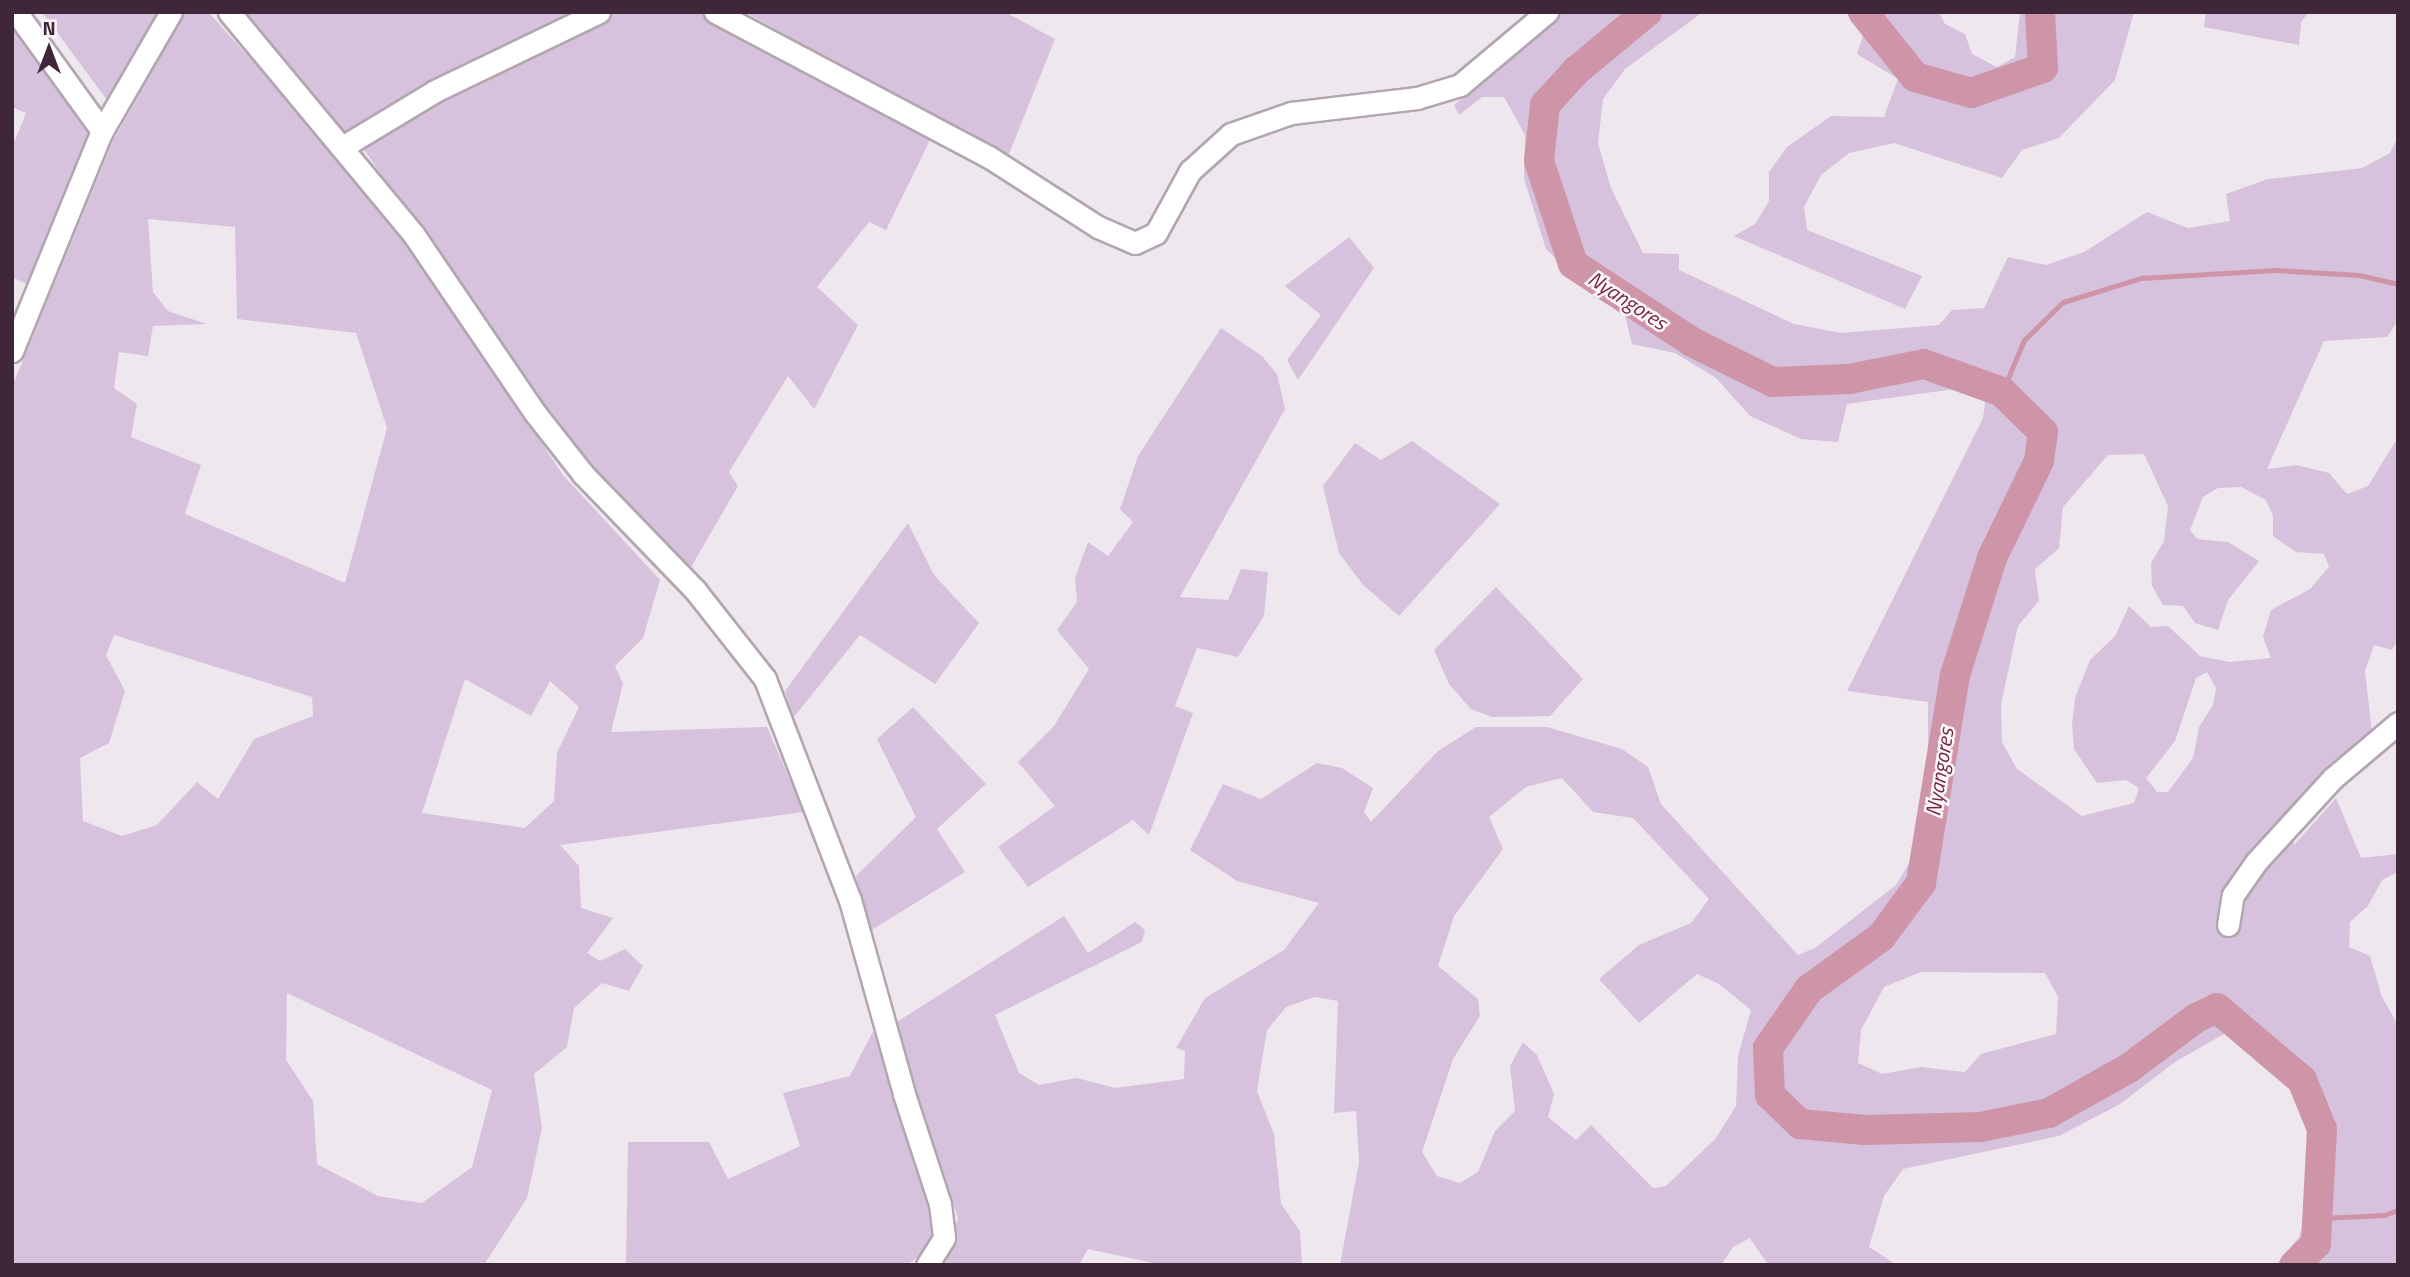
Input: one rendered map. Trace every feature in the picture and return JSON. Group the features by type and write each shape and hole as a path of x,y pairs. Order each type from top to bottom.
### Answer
{"street":[{"path":"16,12 102,131"},
{"path":"12,351 102,131 171,12"},
{"path":"229,12 344,146 414,234 535,413 583,474 719,616 765,679 850,900 904,1094 940,1204 944,1238 927,1265"},
{"path":"344,146 435,91 599,12"},
{"path":"715,12 989,157 1098,227 1135,243 1156,233 1190,171 1231,134 1291,113 1417,98 1460,85 1547,12"},
{"path":"2228,925 2234,895 2256,862 2333,778 2398,723"}],"shaded area":[{"path":"42,12 159,12 107,100"},
{"path":"186,12 208,12 386,208 563,475 660,580 643,638 615,666 623,684 611,732 767,727 804,812 560,845 579,866 581,908 613,918 587,953 600,961 625,949 643,966 629,991 602,983 574,1008 567,1047 534,1074 542,1128 527,1198 484,1265 12,1265 12,387 113,141","holes":["148,219 235,227 237,319 356,333 387,428 345,583 185,514 201,465 131,437 137,404 114,388 119,352 148,356 153,326 207,324 168,311 153,292","114,635 312,697 313,716 254,739 218,799 197,782 157,825 122,836 83,821 80,758 109,743 125,691 106,655","465,679 531,716 550,681 579,707 557,753 554,801 525,828 422,813","287,993 492,1090 472,1167 422,1203 378,1196 317,1164 313,1101 286,1060"]},
{"path":"242,12 583,12 343,137"},
{"path":"615,12 699,12 931,138 886,230 869,222 817,287 858,325 814,409 788,376 729,472 738,486 690,569 549,421 363,148 435,99"},
{"path":"745,12 1005,12 1055,39 1007,159"},
{"path":"1561,12 1703,12 1625,69 1603,99 1598,143 1611,188 1643,253 1679,254 1679,270 1794,324 1841,333 1939,325 1952,310 1984,308 2008,257 2046,265 2084,252 2147,212 2188,228 2230,221 2226,194 2268,179 2362,168 2390,153 2398,136 2398,321 2387,337 2324,341 2267,469 2297,465 2329,473 2347,494 2368,486 2398,437 2398,640 2392,650 2374,645 2365,671 2372,732 2278,822 2221,929 2234,938 2241,901 2251,880 2288,839 2295,844 2336,798 2361,858 2398,854 2398,872 2382,880 2368,906 2350,922 2349,947 2370,956 2382,997 2398,1025 2398,1265 2276,1265 2299,1237 2314,1191 2312,1130 2292,1083 2231,1030 2175,1062 2120,1104 2059,1136 1903,1169 1884,1196 1869,1247 1897,1265 1768,1265 1750,1238 1733,1247 1721,1265 1340,1265 1359,1162 1356,1111 1334,1113 1338,1001 1315,997 1286,1007 1267,1030 1257,1091 1274,1134 1281,1204 1300,1231 1302,1265 1162,1265 1088,1249 1079,1265 945,1265 958,1218 892,1025 1064,916 1088,953 1135,922 1145,930 1142,942 995,1015 1019,1073 1039,1085 1077,1078 1115,1088 1184,1079 1185,1051 1176,1048 1205,998 1284,950 1319,903 1237,881 1190,850 1223,784 1261,799 1317,763 1342,768 1373,788 1364,812 1371,822 1438,751 1476,727 1547,727 1622,749 1648,767 1661,804 1798,955 1815,948 1896,885 1919,847 1928,807 1928,702 1847,691 1983,418 1986,395 1954,389 1847,404 1838,442 1801,439 1750,416 1716,378 1675,353 1632,344 1624,312 1594,297 1546,249 1524,179 1525,135 1504,97 1482,97 1459,115 1454,105","holes":["2144,454 2168,506 2164,541 2151,563 2152,586 2163,605 2183,606 2195,623 2218,630 2228,600 2259,561 2228,542 2197,539 2190,530 2203,497 2218,488 2241,487 2266,500 2273,516 2273,536 2296,552 2324,554 2329,567 2310,589 2271,610 2263,637 2271,658 2229,662 2200,656 2168,626 2151,627 2129,606 2115,636 2090,660 2075,698 2072,725 2074,749 2097,783 2126,780 2139,788 2134,803 2082,816 2017,769 2002,742 2001,704 2018,626 2039,601 2035,569 2059,548 2063,507 2108,455","2207,672 2216,688 2213,705 2199,727 2193,758 2168,792 2157,792 2146,778 2175,741 2196,678","1562,778 1593,812 1633,818 1709,899 1691,923 1639,945 1599,979 1639,1023 1697,974 1719,984 1751,1010 1738,1056 1736,1106 1716,1138 1666,1186 1653,1188 1591,1125 1576,1140 1548,1117 1554,1094 1537,1055 1523,1042 1510,1066 1515,1111 1495,1131 1478,1172 1460,1183 1437,1176 1422,1152 1453,1059 1480,1016 1478,999 1438,966 1454,916 1503,849 1489,817 1526,787","1921,972 2045,973 2058,997 2056,1034 1981,1054 1965,1072 1921,1067 1882,1074 1858,1063 1861,1030 1884,987"]},
{"path":"1851,12 1939,12 1945,24 1965,34 1972,54 1997,67 2015,57 2020,12 2134,12 2115,80 2059,138 2022,150 2002,178 1894,143 1849,153 1821,175 1804,207 1807,230 1922,276 1905,309 1734,236 1755,224 1769,201 1769,172 1787,147 1831,116 1884,117 1898,79 1857,54 1867,24"},
{"path":"2206,12 2309,12 2301,22 2299,45 2204,27"},
{"path":"12,16 96,133 31,286 12,277 12,148 26,113 12,107"},
{"path":"1349,237 1374,268 1298,380 1287,360 1321,315 1285,286"},
{"path":"1221,328 1262,356 1277,374 1285,409 1180,597 1228,600 1241,569 1268,572 1264,616 1238,657 1197,648 1175,706 1193,713 1149,835 1133,820 1028,887 998,847 1055,806 1018,762 1054,726 1089,669 1057,630 1077,602 1075,578 1088,542 1108,556 1133,522 1120,509 1138,456"},
{"path":"1412,441 1500,504 1399,616 1363,585 1339,553 1323,486 1355,443 1381,460"},
{"path":"908,523 934,575 979,623 935,684 860,635 793,718 785,691"},
{"path":"1496,587 1583,679 1550,716 1492,717 1471,709 1449,684 1434,650"},
{"path":"913,707 986,784 937,829 965,872 867,933 856,876 916,817 877,739"},
{"path":"873,1031 930,1208 934,1231 921,1255 907,1265 626,1265 628,1142 709,1142 728,1179 800,1146 783,1093 850,1076"}],"waterway":[{"name":"Nyangores","path":"1647,12 1576,71 1545,105 1539,161 1573,264 1692,342 1773,382 1849,379 1924,364 2002,392 2043,432 2039,461 1992,558 1955,675 1921,883 1881,937 1809,989 1768,1048 1770,1095 1800,1124 1865,1130 1981,1127 2049,1113 2129,1068 2196,1018 2217,1008 2302,1080 2322,1129 2316,1244 2294,1265"},
{"name":"Nyangores","path":"1863,12 1915,77 1971,93 2043,68 2040,12"},
{"path":"2002,392 2024,340 2063,302 2141,278 2275,270 2359,275 2398,284"},
{"path":"2321,1218 2384,1215 2398,1210"}]}
